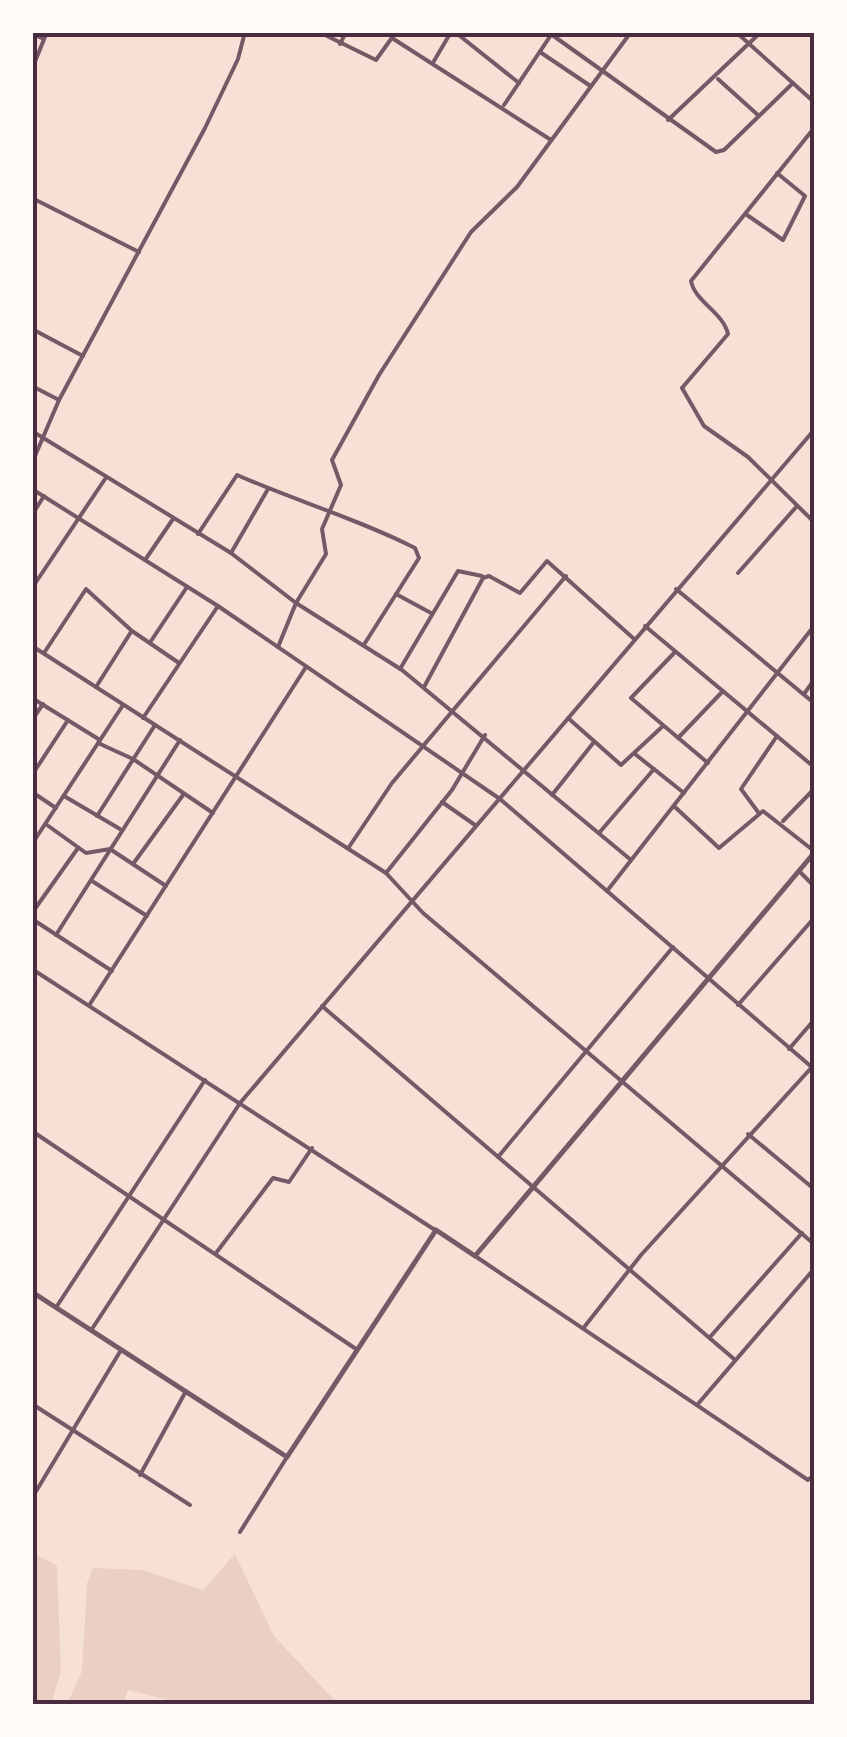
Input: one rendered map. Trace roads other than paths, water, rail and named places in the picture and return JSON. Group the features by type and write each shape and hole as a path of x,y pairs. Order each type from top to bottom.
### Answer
{"street":[{"path":"32,69 47,32"},
{"path":"32,463 58,400 205,128 238,58 245,32"},
{"path":"319,32 376,60 394,35 551,140"},
{"path":"340,44 346,32"},
{"path":"434,62 453,32 519,83"},
{"path":"277,648 296,604 326,554 322,529 341,485 332,460 379,375 471,232 517,187 631,32"},
{"path":"736,32 814,102"},
{"path":"668,120 761,32"},
{"path":"32,34 44,39"},
{"path":"504,105 551,34 720,153 793,84"},
{"path":"540,52 589,85"},
{"path":"716,78 759,116"},
{"path":"814,128 691,281 694,290 725,324 728,334 683,384 682,391 704,426 748,456 814,522"},
{"path":"745,214 784,240 806,196 777,173"},
{"path":"32,198 139,252"},
{"path":"32,329 83,356"},
{"path":"32,386 58,400"},
{"path":"91,1330 240,1102 814,430"},
{"path":"32,432 231,553 296,604 400,669 485,735 631,860"},
{"path":"198,534 236,475 373,527 418,551 418,558 364,645"},
{"path":"32,588 106,478"},
{"path":"32,489 218,606 500,799 813,1068 748,1134 629,1270 584,1328"},
{"path":"231,553 268,489"},
{"path":"32,515 44,496"},
{"path":"738,573 797,506"},
{"path":"145,560 173,519"},
{"path":"400,669 460,569 520,593 548,561 634,639"},
{"path":"424,687 485,576"},
{"path":"349,847 423,747 566,576"},
{"path":"150,643 187,587"},
{"path":"44,653 86,589 132,630 180,664"},
{"path":"676,589 814,703"},
{"path":"396,594 431,613"},
{"path":"144,718 218,606"},
{"path":"645,626 814,768"},
{"path":"607,891 814,626"},
{"path":"96,687 132,630"},
{"path":"32,646 386,873 585,1053 814,1244"},
{"path":"675,652 631,698 708,763"},
{"path":"90,1006 306,667"},
{"path":"804,694 814,680"},
{"path":"678,738 723,691"},
{"path":"32,698 99,742 133,758 213,813"},
{"path":"32,720 43,704"},
{"path":"33,842 123,705"},
{"path":"568,718 620,765 663,726"},
{"path":"32,775 68,720"},
{"path":"98,816 155,724"},
{"path":"386,873 442,802 485,735"},
{"path":"476,1256 814,852 782,823 758,812 741,789 777,736"},
{"path":"56,935 180,740"},
{"path":"552,795 594,742"},
{"path":"634,754 684,793"},
{"path":"599,833 654,769"},
{"path":"782,823 814,789"},
{"path":"32,792 56,808"},
{"path":"133,865 183,795"},
{"path":"64,796 122,830"},
{"path":"442,802 476,826"},
{"path":"674,806 719,848 758,812"},
{"path":"45,824 89,854 110,849 166,886"},
{"path":"78,848 32,916 112,971"},
{"path":"799,871 814,886"},
{"path":"92,880 147,916"},
{"path":"738,1005 814,918"},
{"path":"498,1157 673,948"},
{"path":"32,969 312,1148 808,1480 814,1475"},
{"path":"322,1006 734,1359"},
{"path":"788,1049 814,1020"},
{"path":"56,1307 205,1080"},
{"path":"32,1131 357,1349"},
{"path":"748,1134 814,1188"},
{"path":"216,1254 273,1178 289,1182 312,1148"},
{"path":"240,1532 436,1230"},
{"path":"710,1337 802,1233"},
{"path":"697,1405 814,1269"},
{"path":"32,1292 288,1457"},
{"path":"32,1498 121,1350"},
{"path":"140,1475 186,1391"},
{"path":"32,1404 190,1505"}]}
